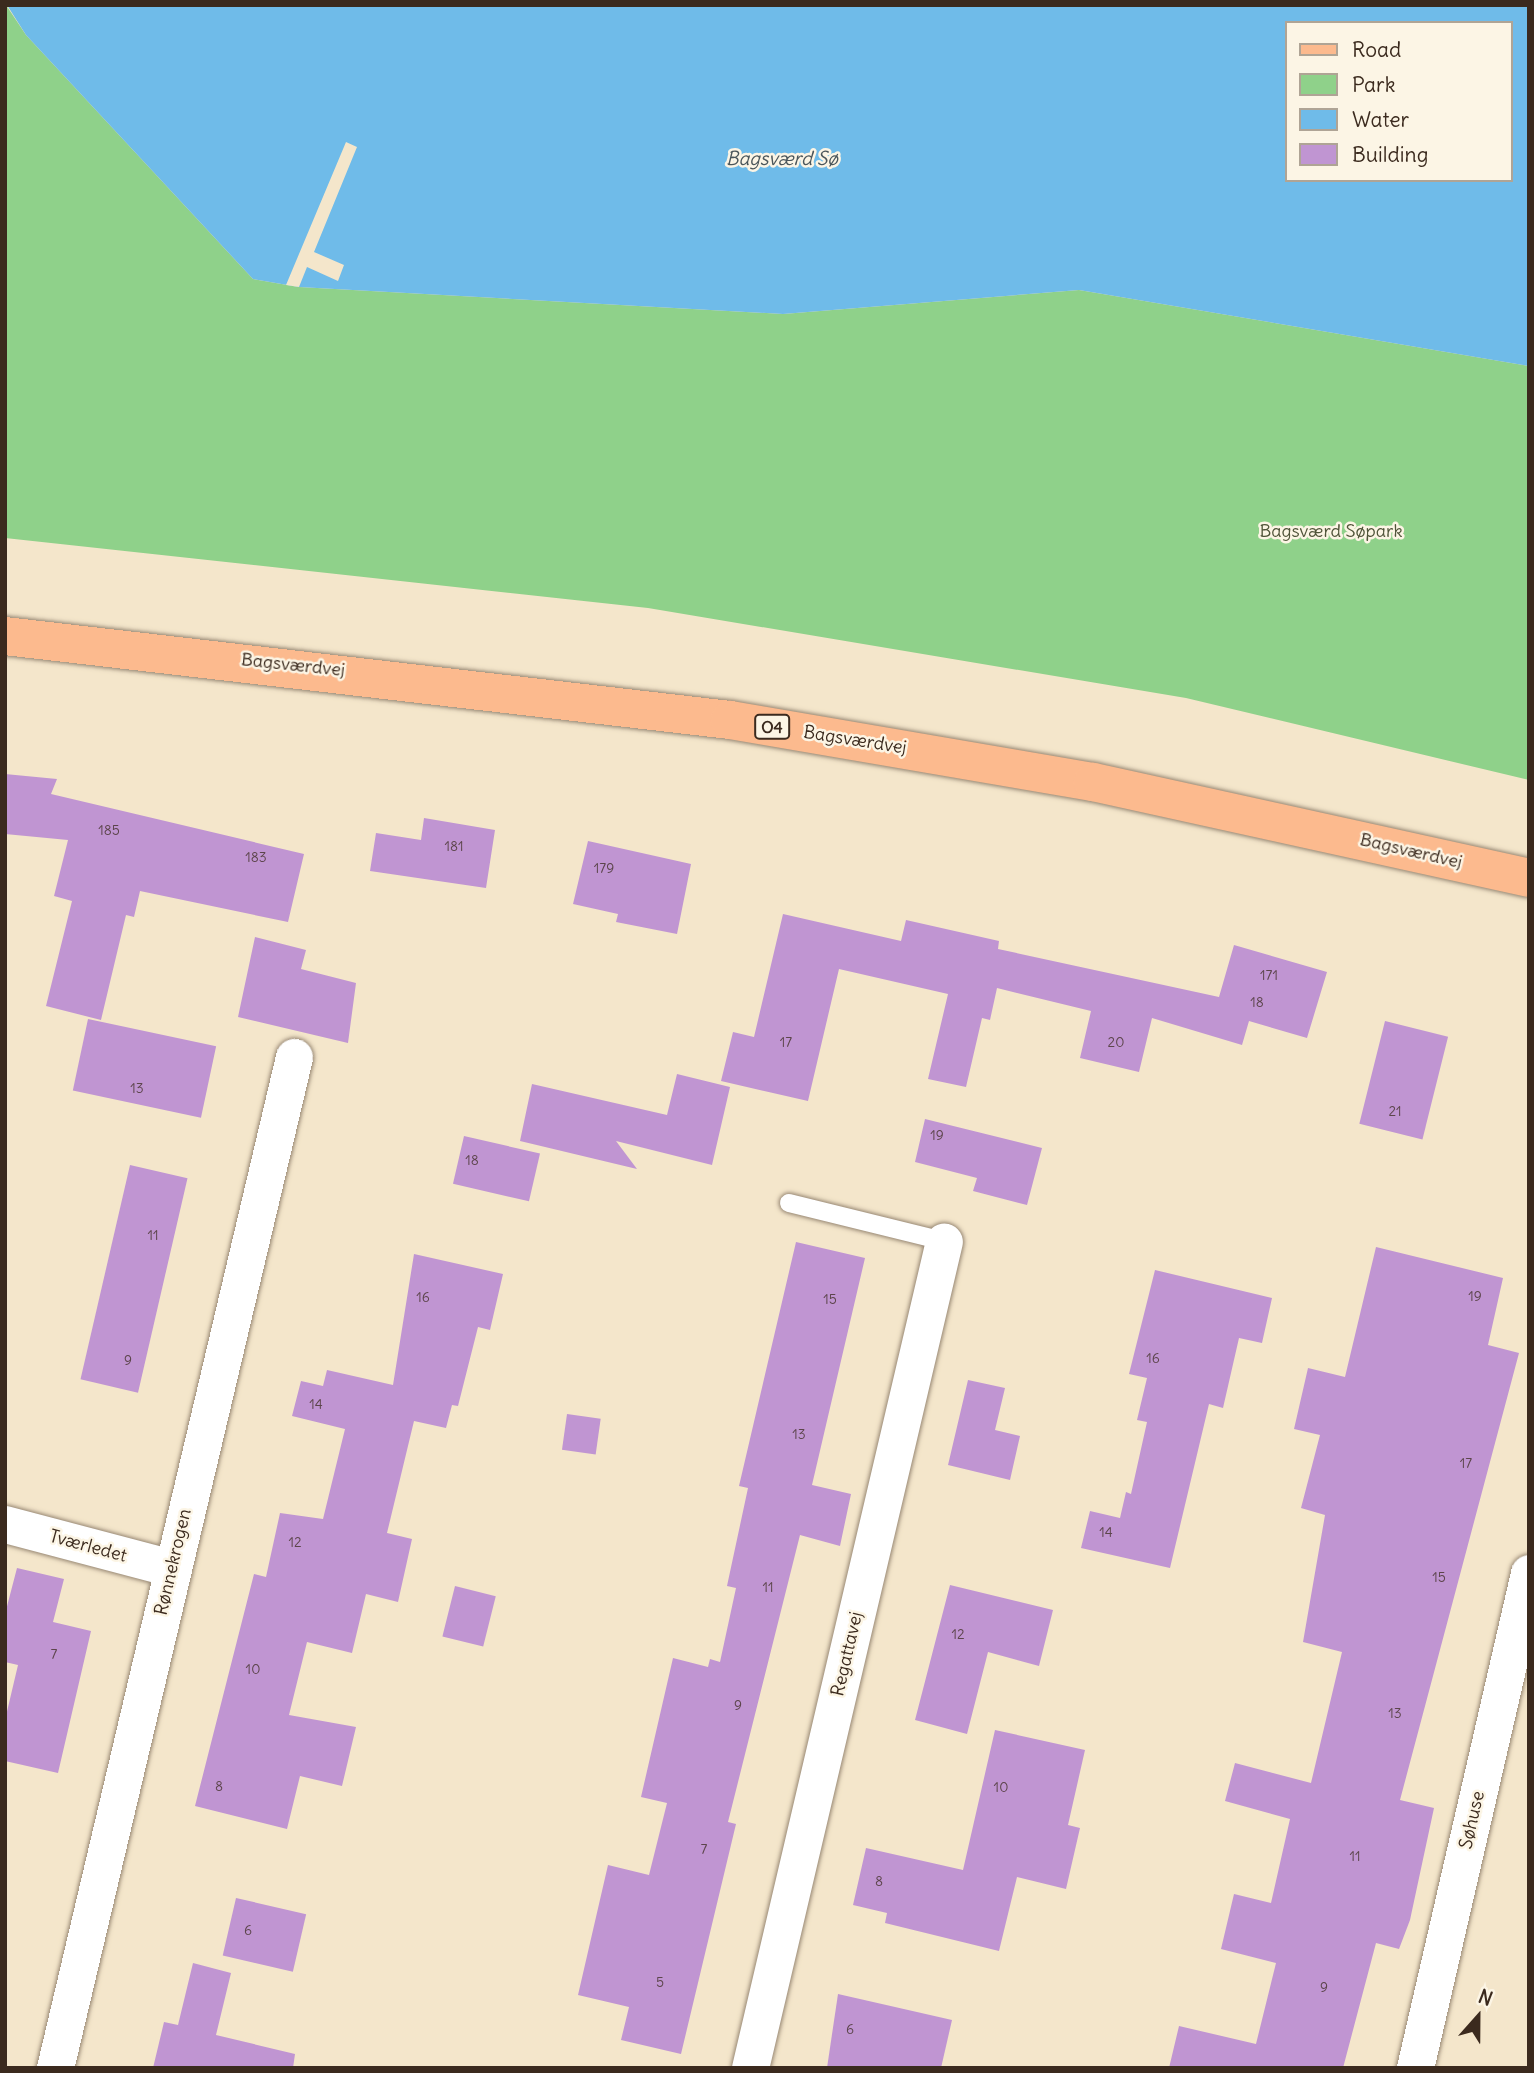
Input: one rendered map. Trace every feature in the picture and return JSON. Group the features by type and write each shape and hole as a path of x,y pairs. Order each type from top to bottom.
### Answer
{"main road":[{"name":"Bagsværdvej","path":"5,636 384,675 743,722 1093,782 1529,878"}],"street":[{"name":"Rønnekrogen","path":"55,2068 294,1057"},
{"name":"Regattavej","path":"750,2068 944,1241"},
{"name":"Tværledet","path":"5,1524 172,1569"},
{"name":"Søhuse","path":"1415,2068 1529,1573"}],"lane":[{"path":"789,1203 944,1241"}],"green space":[{"name":"Bagsværd Søpark","path":"6,5 26,35 253,279 299,287 783,314 1079,290 1529,366 1529,780 1186,698 648,608 5,538"}],"water":[{"name":"Bagsværd Sø","path":"7,5 1529,5 1529,366 1079,290 783,314 299,287 253,279 26,35"}],"pier":[{"path":"346,142 357,147 314,252 344,265 338,281 307,267 299,287 286,285"}],"building":[{"path":"5,774 57,779 51,794 304,854 288,922 140,891 134,917 126,915 101,1020 46,1006 72,901 54,896 68,840 5,834"},
{"path":"424,818 495,830 486,888 370,871 376,833 421,840"},
{"path":"588,841 691,864 677,934 616,922 618,914 573,904"},
{"path":"783,914 901,941 906,920 999,941 998,949 1219,997 1234,945 1327,972 1307,1038 1249,1021 1242,1045 1152,1018 1139,1072 1080,1058 1091,1011 997,988 990,1020 982,1018 966,1087 928,1079 948,994 839,969 808,1101 721,1081 733,1032 754,1037"},
{"path":"255,937 306,950 301,969 356,983 348,1043 238,1017"},
{"path":"88,1019 216,1046 201,1118 73,1090"},
{"path":"1385,1021 1448,1037 1422,1140 1359,1124"},
{"path":"677,1074 730,1087 712,1165 616,1141 637,1169 520,1141 532,1084 667,1115"},
{"path":"925,1119 1042,1148 1027,1205 973,1191 977,1178 915,1162"},
{"path":"464,1136 540,1154 529,1201 453,1184"},
{"path":"130,1165 187,1178 138,1393 81,1379"},
{"path":"796,1242 865,1258 812,1485 851,1494 840,1546 800,1535 728,1822 736,1824 681,2054 621,2040 629,2007 578,1995 608,1865 649,1875 667,1803 641,1797 673,1658 708,1667 710,1659 720,1662 736,1588 727,1586 748,1488 739,1486"},
{"path":"1376,1247 1503,1278 1488,1345 1519,1353 1400,1800 1434,1808 1410,1920 1399,1949 1376,1943 1343,2068 1169,2068 1179,2026 1256,2044 1276,1963 1221,1949 1234,1894 1271,1903 1290,1819 1225,1801 1235,1763 1311,1783 1342,1652 1303,1642 1325,1515 1301,1508 1320,1435 1294,1429 1308,1368 1345,1377"},
{"path":"414,1254 503,1274 490,1330 478,1327 458,1406 452,1405 446,1428 414,1421 387,1533 412,1539 398,1602 366,1594 352,1653 307,1642 289,1715 356,1727 342,1786 300,1776 287,1829 195,1806 254,1574 266,1577 280,1513 323,1519 345,1429 292,1416 301,1381 323,1386 327,1370 393,1385"},
{"path":"1155,1270 1272,1298 1262,1343 1239,1338 1223,1408 1209,1404 1170,1568 1081,1548 1090,1511 1120,1518 1126,1492 1131,1494 1147,1422 1137,1420 1147,1378 1129,1374"},
{"path":"968,1380 1005,1388 995,1430 1020,1436 1010,1480 948,1465"},
{"path":"567,1414 601,1419 596,1454 562,1450"},
{"path":"17,1568 64,1579 53,1622 91,1631 58,1773 5,1761 5,1720 18,1665 5,1662 5,1614"},
{"path":"950,1585 1053,1610 1039,1666 988,1652 967,1734 915,1720"},
{"path":"455,1586 496,1596 483,1647 442,1636"},
{"path":"995,1730 1085,1750 1068,1825 1080,1828 1066,1889 1017,1877 999,1951 885,1923 887,1913 853,1905 866,1848 963,1870"},
{"path":"236,1898 306,1914 293,1972 223,1955"},
{"path":"193,1963 231,1973 216,2035 295,2054 293,2068 153,2068 164,2022 178,2025"},
{"path":"838,1994 952,2020 941,2068 827,2068"}]}
